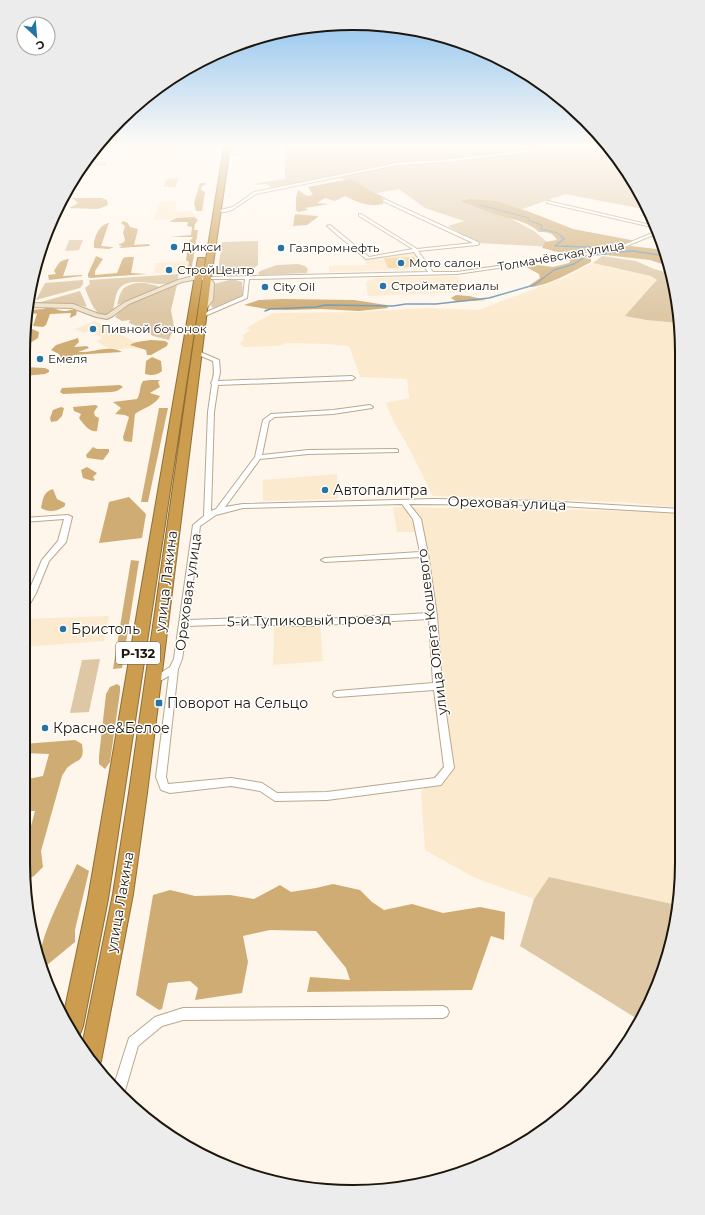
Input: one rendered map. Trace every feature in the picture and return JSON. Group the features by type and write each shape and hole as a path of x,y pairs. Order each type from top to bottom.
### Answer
{"highway":[{"name":"улица Лакина","path":"73,1023 98,899 202,278 211,204"},
{"name":"улица Лакина","path":"92,1052 123,894 154,681 204,311 202,278 219,204"}],"street":[{"path":"218,212 228,212 240,204"},
{"path":"329,226 368,258 416,250 477,244 392,204"},
{"path":"555,204 648,225"},
{"path":"360,215 416,250 431,274"},
{"name":"Толмачёвская улица","path":"202,278 218,279 246,277 431,274 484,270 622,247 652,234"},
{"path":"204,311 245,297 246,277"},
{"path":"34,305 73,306 98,316 107,317 111,316 127,303 180,281 202,278"},
{"path":"198,353 216,360 217,372 214,383 211,412 207,515"},
{"path":"214,383 352,378"},
{"path":"219,510 258,457 266,420 273,415 333,412 370,407"},
{"path":"258,457 308,452 396,451"},
{"name":"Ореховая улица","path":"154,681 174,669 178,659 197,525 207,515 219,510 244,506 403,501 543,503 675,511"},
{"name":"улица Олега Кошевого","path":"174,669 161,777 164,787 170,789 232,782 262,787 275,797 327,796 438,782 449,768 438,686 433,616 424,554 417,519 403,501"},
{"path":"30,520 68,517 62,542 46,560 30,597"},
{"path":"325,560 424,554"},
{"name":"5-й Тупиковый проезд","path":"184,623 244,621 305,623 433,616"},
{"path":"337,694 438,686"},
{"path":"120,1086 133,1042 159,1021 184,1014 443,1012"}],"shaded area":[{"path":"77,204 108,204 108,205 98,209 69,208"},
{"path":"158,204 177,204 175,212 192,211 197,218 153,220"},
{"path":"194,204 203,204 202,211 196,211"},
{"path":"296,204 329,204 305,208 308,210 298,212 296,210"},
{"path":"363,204 383,204 372,205"},
{"path":"419,204 538,204 514,212 502,214 534,231 553,247 479,243 448,226 464,221 425,208"},
{"path":"467,204 504,204 573,229 631,240 634,242 599,251 578,250 569,253 560,252 542,248 545,242 557,240 550,233 539,232 523,222"},
{"path":"615,204 639,204 641,209"},
{"path":"295,214 318,217 307,225 293,226"},
{"path":"194,217 198,220 195,224 194,230 198,230 191,272 187,273 189,262 186,260 188,246 192,245 193,243 189,241 193,238 170,237 191,235 192,227 187,226 188,222 170,221 177,218"},
{"path":"123,221 128,223 130,227 138,229 134,245 149,244 150,246 119,248 122,246 119,244 123,243 125,240 123,233 125,226 121,223"},
{"path":"109,223 101,246 114,247 109,249 94,248 97,232 102,226"},
{"path":"69,240 83,240 79,250 65,251"},
{"path":"258,241 258,265 254,268 238,275 227,275 218,270 222,242"},
{"path":"631,246 658,249 663,264 650,260 597,254"},
{"path":"414,251 426,269 329,272 329,266 367,265 364,260"},
{"path":"96,256 103,259 95,271 95,275 117,273 123,258 127,257 134,257 131,273 147,274 90,278 88,277 88,274"},
{"path":"602,256 636,261 654,269 665,272 669,290 673,322 646,320 625,316 657,280 651,276 593,263"},
{"path":"580,257 591,259 591,262 553,281 530,287 530,285 540,278 539,274 526,267 538,265 553,267 569,263 571,259"},
{"path":"69,259 63,276 82,276 49,280 48,275 56,274 54,271 60,262"},
{"path":"189,261 187,273 154,273 156,263"},
{"path":"593,263 651,276 657,280 648,288 640,301 626,316 646,320 673,322 675,352 675,507 623,502 433,496 408,446 393,421 386,403 409,398 407,379 360,377 349,346 288,343 277,346 244,347 240,344 244,338 242,336 250,330 246,328 273,313 358,312 426,308 478,310 566,277"},
{"path":"298,264 305,266 308,269 307,273 260,275 258,273 277,265"},
{"path":"179,274 177,281 169,284 134,282 123,285 117,293 113,310 103,315 98,313 95,309 85,288 90,284 89,280"},
{"path":"458,276 468,292 368,296 366,282 375,278"},
{"path":"83,280 83,284 80,288 36,300 45,283"},
{"path":"229,280 242,282 243,295 213,308 211,306 214,284"},
{"path":"137,283 158,286 158,288 117,305 122,290 132,284"},
{"path":"177,285 171,310 174,327 169,340 153,336 139,327 129,323 130,320 122,321 115,317 136,301"},
{"path":"80,291 87,307 74,304 34,304"},
{"path":"456,295 486,300 457,302 451,298"},
{"path":"259,300 354,300 386,305 388,308 359,311 322,309 286,310 266,309 244,305"},
{"path":"44,307 50,307 61,311 77,311 76,315 70,318 71,313 50,314 46,325 43,327 33,326 37,314 33,313 33,310 45,309"},
{"path":"95,321 147,348 110,349 96,341 103,338 89,331 84,333 75,329"},
{"path":"31,330 39,332 38,338 30,343 31,331"},
{"path":"78,338 79,342 74,347 87,346 89,348 78,352 112,349 122,352 73,355 69,360 63,361 59,354 51,350 56,345"},
{"path":"151,340 165,341 168,343 167,346 151,355 147,355 146,350 130,345 137,342"},
{"path":"152,357 161,361 162,371 154,375 145,374 146,361"},
{"path":"30,367 45,368 49,370 49,372 45,374 30,375"},
{"path":"160,380 158,382 160,387 150,393 160,396 156,402 135,414 132,442 124,441 123,437 129,417 115,414 121,408 113,402 137,399 143,381"},
{"path":"120,385 123,387 112,392 63,394 60,392 62,388"},
{"path":"98,406 94,412 95,416 99,418 97,431 91,431 79,418 81,414 74,411 73,407"},
{"path":"61,407 64,408 62,416 57,421 51,422 50,418 53,410"},
{"path":"159,408 168,408 148,502 141,502"},
{"path":"93,447 97,449 109,449 109,452 103,460 87,458 86,455"},
{"path":"87,467 97,473 93,477 95,480 93,481 83,478 81,470"},
{"path":"337,474 338,499 263,501 263,480"},
{"path":"53,489 57,499 65,503 65,506 53,511 41,508 45,494"},
{"path":"129,497 146,514 142,538 99,543 109,502"},
{"path":"393,507 589,510 658,512 675,514 675,862 672,904 549,877 534,899 475,878 425,850 421,792 443,766 421,552 415,532 397,532"},
{"path":"131,560 139,561 122,668 113,669"},
{"path":"109,616 104,641 30,646 30,619"},
{"path":"320,623 323,661 273,665 274,625"},
{"path":"100,659 89,712 70,713 82,660"},
{"path":"117,684 120,686 120,692 110,762 105,769 99,764 99,756 106,694 110,687"},
{"path":"75,740 82,744 83,750 82,757 68,767 62,776 41,851 43,867 31,878 30,830 35,811 30,811 30,779 43,776 49,754 30,753 30,743"},
{"path":"77,864 89,871 75,930 75,942 47,965 42,947 46,932"},
{"path":"549,877 672,904 669,925 658,966 635,1018 520,946 534,899"},
{"path":"333,884 360,890 372,902 384,910 412,904 443,913 480,907 505,912 504,940 491,936 472,990 307,992 310,977 350,980 346,968 316,931 270,930 243,936 248,962 242,993 195,1000 198,988 190,981 168,983 162,1009 159,1010 136,995 153,895 170,890 195,896 230,895 254,899 280,885 291,892"}],"building":[{"name":"Мото салон","path":"414,257 419,267 388,268 384,258"}],"waterway":[{"path":"480,205 529,218 528,220 542,225 541,229 558,233 564,239 555,246 589,247 599,250"},
{"path":"605,253 633,251 660,255"},
{"path":"593,255 606,254"},
{"path":"265,311 270,309 316,307 325,305 393,306 406,304 436,304 489,298 534,285 554,270 574,264 586,256"}],"place":[{"name":"Дикси","path":"174,247"},
{"name":"Газпромнефть","path":"281,248"},
{"name":"Мото салон","path":"401,263"},
{"name":"СтройЦентр","path":"169,270"},
{"name":"Стройматериалы","path":"383,286"},
{"name":"City Oil","path":"265,287"},
{"name":"Пивной бочонок","path":"93,329"},
{"name":"Емеля","path":"40,359"},
{"name":"Автопалитра","path":"325,490"},
{"name":"Бристоль","path":"63,629"},
{"name":"Поворот на Сельцо","path":"159,703"},
{"name":"Красное&Белое","path":"45,728"}]}
